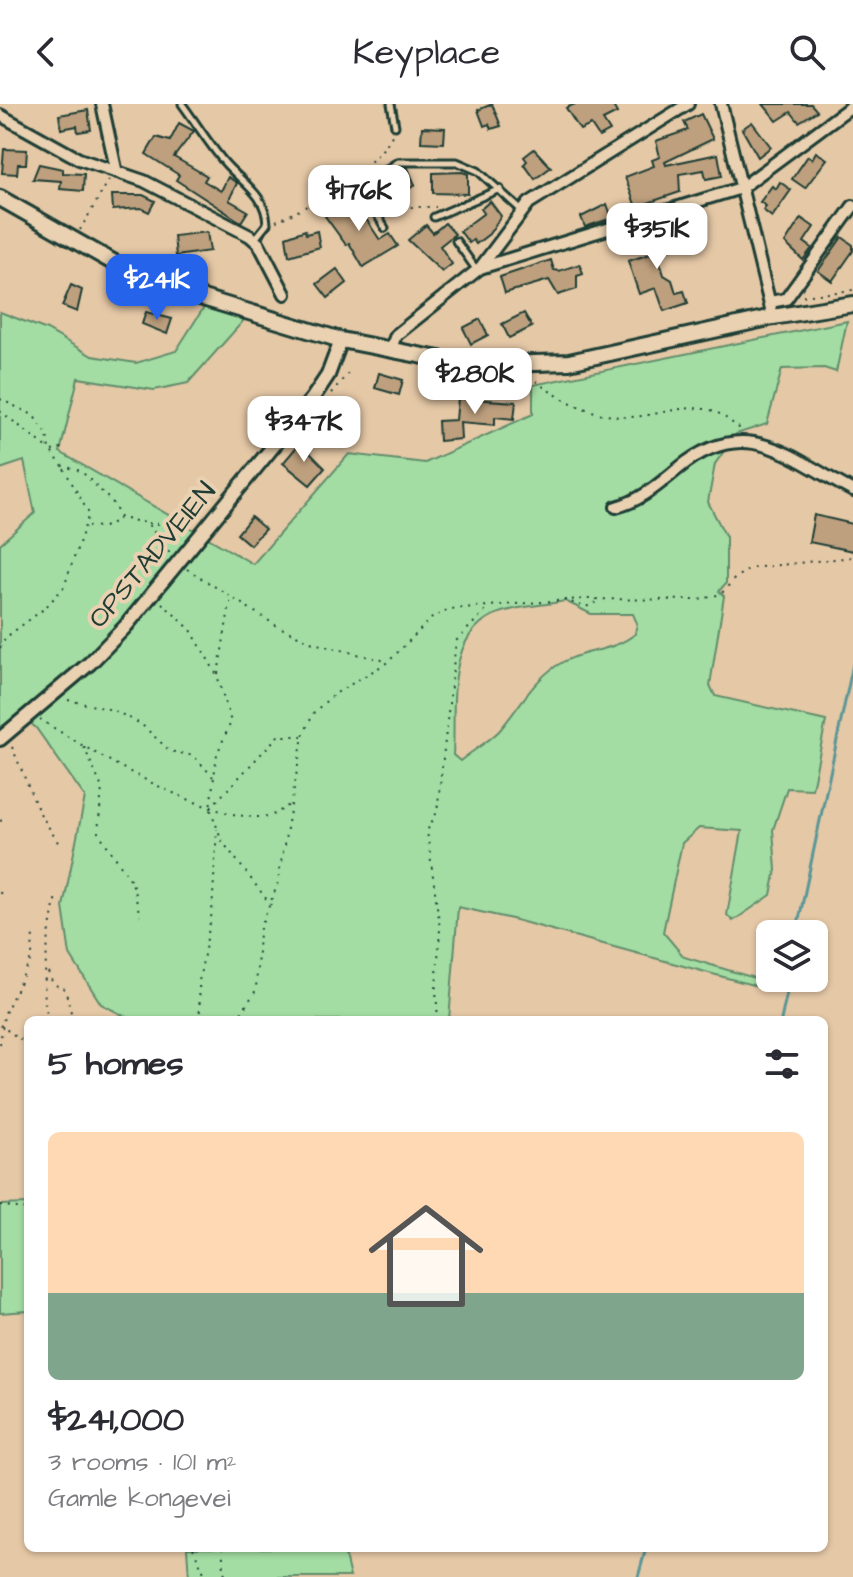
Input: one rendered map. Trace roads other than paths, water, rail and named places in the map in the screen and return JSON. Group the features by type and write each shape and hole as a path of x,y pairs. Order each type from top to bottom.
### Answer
{"main road":[{"path":"0,198 127,270 180,290 341,340 470,365 556,363 772,310 853,304"}],"street":[{"path":"102,104 116,169"},
{"path":"390,351 396,335 478,269 522,211 546,192 688,104"},
{"path":"721,104 772,310 786,299 853,206"},
{"path":"478,269 741,188 853,105"},
{"path":"0,115 79,159 116,169 255,240 285,294"},
{"name":"OPSTADVEIEN","path":"4,741 31,713 90,663 153,594 201,531 312,399 328,375 341,340"},
{"path":"616,507 648,493 700,451 715,444 764,443 853,491"}],"lane":[{"path":"182,104 226,165 250,186 263,205 267,224 255,240"},
{"path":"391,104 395,126"},
{"path":"385,228 360,186 398,162 457,162 478,171 522,211"},
{"path":"434,217 500,189"},
{"path":"456,241 478,269"}],"waterway":[{"path":"799,920 853,664"},
{"path":"782,1016 787,992"},
{"path":"638,1577 645,1552"}]}
